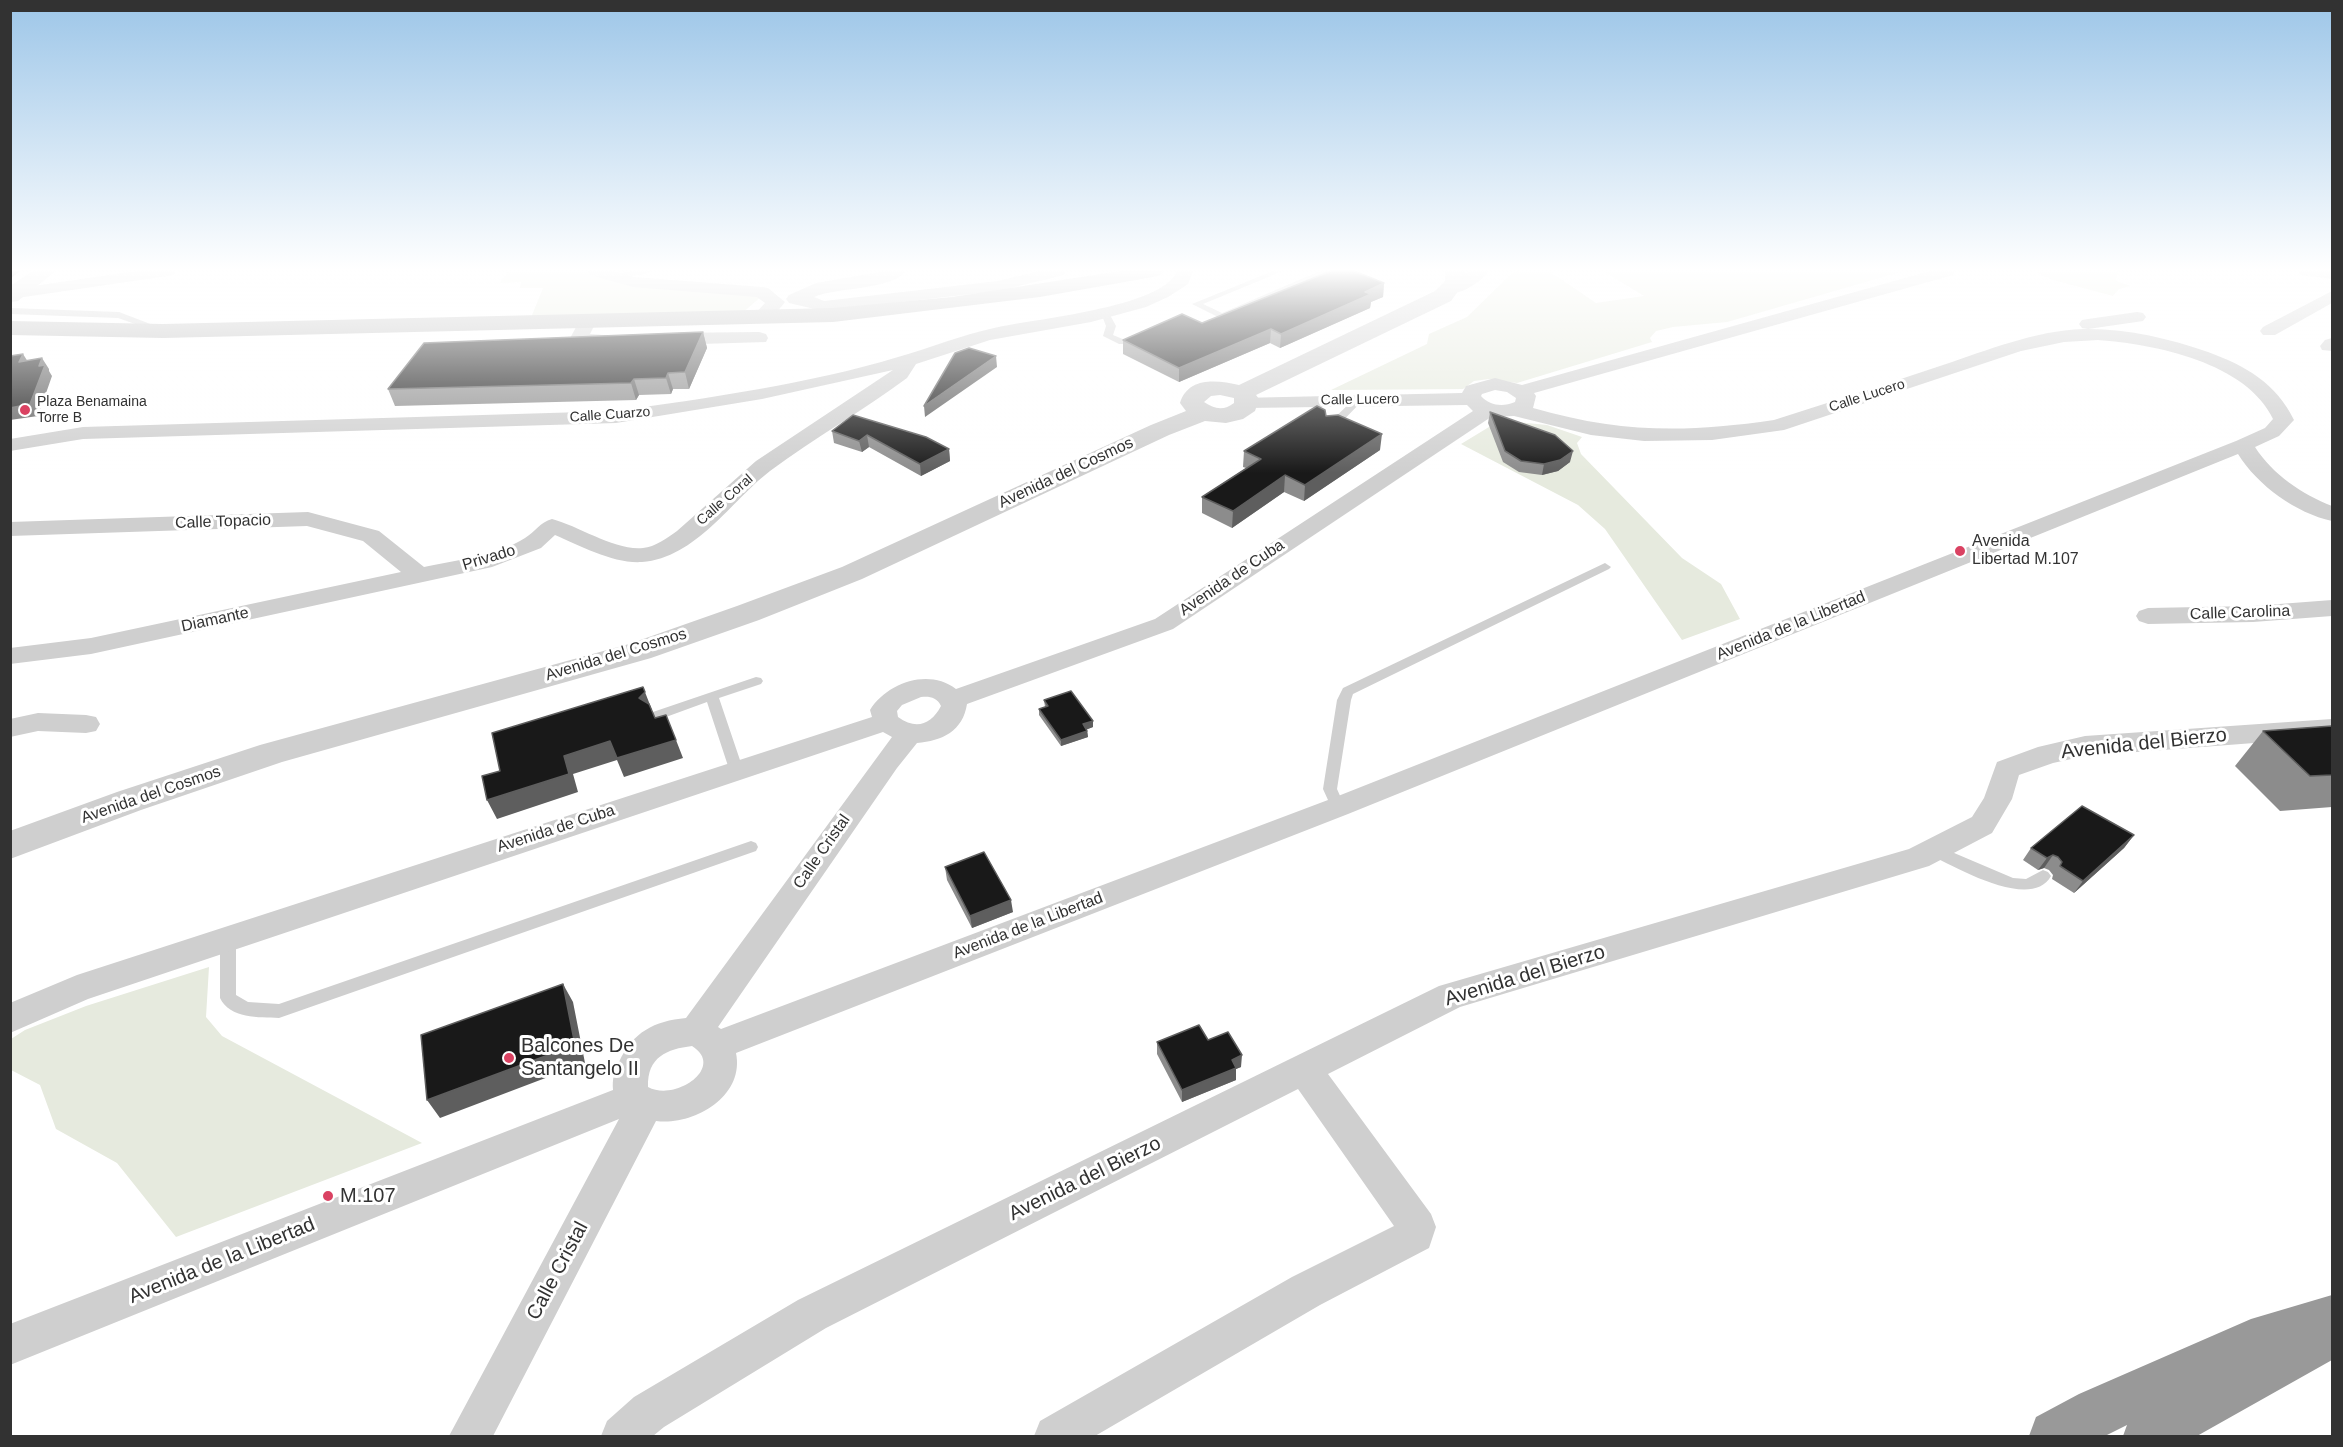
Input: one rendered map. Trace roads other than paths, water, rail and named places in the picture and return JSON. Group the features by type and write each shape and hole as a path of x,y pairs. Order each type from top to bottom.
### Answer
{"highway":[{"path":"2055,1437 2097,1412 2252,1344 2332,1320"},
{"path":"2149,1437 2177,1419 2332,1333"}],"street":[{"path":"555,341 562,339"},
{"name":"Calle Cuarzo","path":"10,445 83,433 616,417 782,391 909,360 977,339"},
{"path":"1244,398 1357,339"},
{"path":"1519,401 1725,339"},
{"path":"2036,340 2040,339"},
{"name":"Calle Lucero","path":"1481,404 1473,390 1486,385 1504,385 1519,401 1604,432 1643,434 1746,431 1777,426 2036,340 2050,339"},
{"name":"Calle Lucero","path":"2131,339 2195,354 2228,367 2267,390 2278,404 2283,420 2272,432 2243,445"},
{"name":"Calle Coral","path":"553,522 616,550 642,555 663,549 711,514 745,480 900,374 909,360"},
{"name":"Calle Lucero","path":"1244,398 1481,404"},
{"name":"Avenida del Cosmos","path":"10,846 129,801 272,753 640,651 748,613 852,573 1168,426 1203,413 1217,415 1243,410 1244,398"},
{"name":"Avenida de Cuba","path":"952,700 1164,624 1481,404"},
{"path":"2243,445 2253,463 2267,477 2315,507 2332,514"},
{"name":"Avenida de la Libertad","path":"707,1038 1338,807 2243,445"},
{"name":"Calle Topacio","path":"10,529 308,519 371,536 419,575"},
{"name":"Privado","path":"419,575 492,560 533,543 553,522"},
{"name":"Diamante","path":"10,657 91,646 419,575"},
{"name":"Calle Carolina","path":"2148,616 2253,614 2332,608"},
{"path":"917,688 929,688 946,694 952,700 952,714 947,722 925,733 897,729 885,706 900,693 917,688"},
{"path":"10,728 38,722 86,724"},
{"name":"Avenida del Bierzo","path":"622,1437 649,1412 812,1314 1305,1071 1451,996 1918,858 1982,825 1998,799 2007,769 2048,754 2085,746 2332,728"},
{"name":"Avenida de Cuba","path":"10,1019 77,989 228,937 736,769 897,729"},
{"name":"Calle Cristal","path":"707,1038 886,761 897,729"},
{"path":"658,1038 707,1038 721,1065 715,1079 705,1091 676,1106 640,1101 629,1078 633,1065 645,1048 658,1038"},
{"path":"1056,1437 1306,1291 1415,1235 1417,1227 1410,1215 1305,1071"},
{"name":"Avenida de la Libertad","path":"10,1345 640,1101"},
{"name":"Calle Cristal","path":"470,1437 640,1101"}],"lane":[{"path":"1114,339 1122,342"},
{"path":"1330,428 1358,400"},
{"path":"1338,807 1330,789 1344,699 1348,691 1358,684 1605,567"},
{"path":"655,716 756,681"},
{"path":"712,696 736,769"},
{"path":"228,937 228,998 245,1009 279,1011 751,847"},
{"path":"1933,850 2011,884 2028,885 2043,876"}],"place":[{"name":"Plaza Benamaina Torre B","path":"25,410"},
{"name":"Avenida Libertad M.107","path":"1960,551"},
{"name":"Balcones De Santangelo II","path":"509,1058"},
{"name":"M.107","path":"328,1196"}]}
